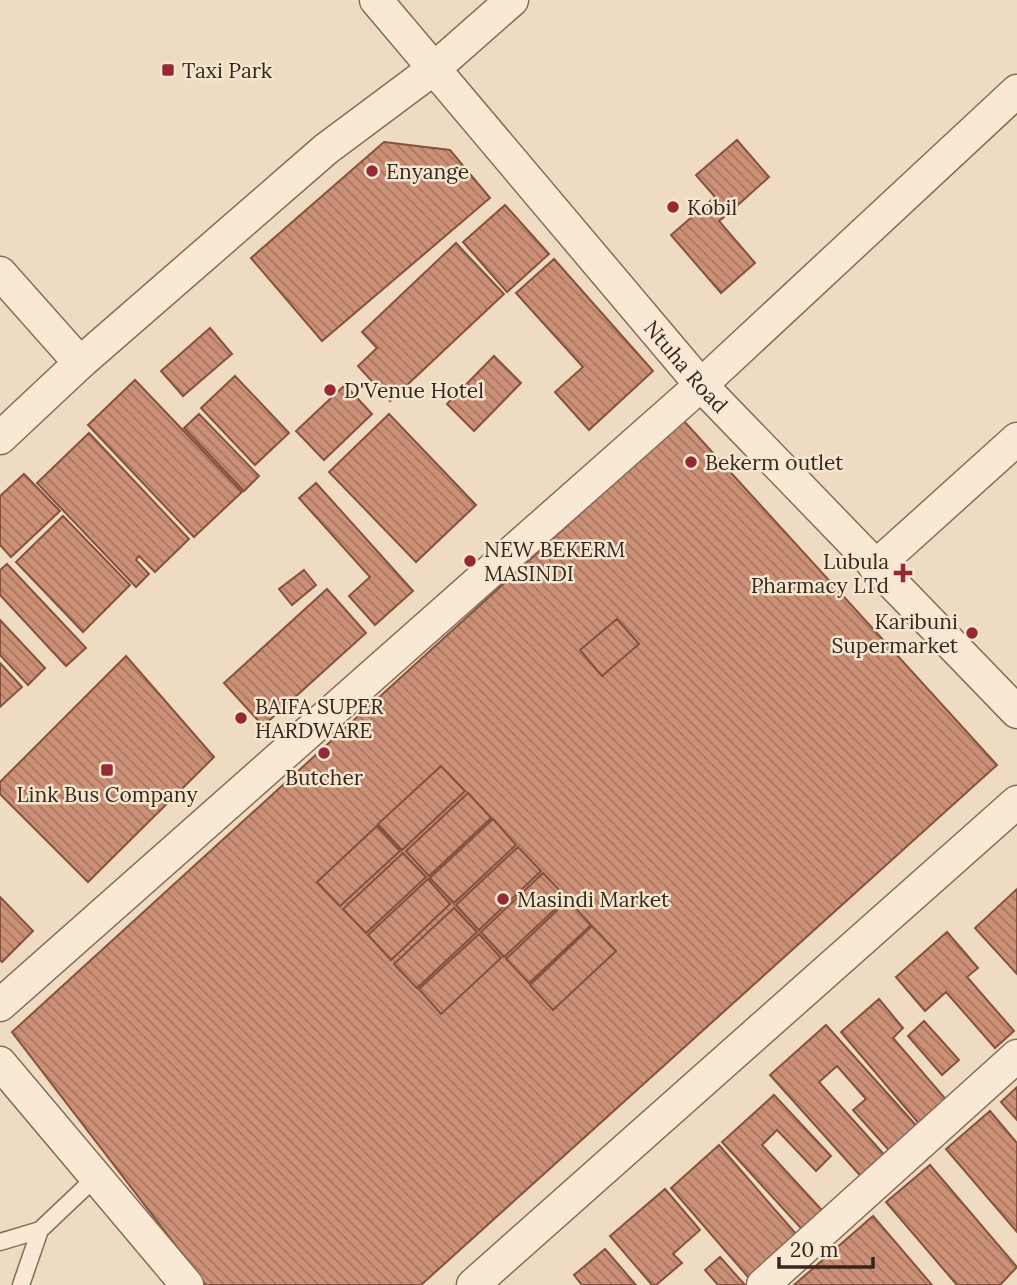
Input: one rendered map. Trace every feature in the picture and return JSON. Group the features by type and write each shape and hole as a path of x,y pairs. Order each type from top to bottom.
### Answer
{"street":[{"name":"Ntuha Road","path":"376,0 436,67 701,385 1017,712"},
{"path":"0,438 80,363 326,149 436,67 512,0"},
{"path":"0,1005 701,385 1017,91"},
{"path":"0,273 80,363"},
{"path":"875,567 1017,439"},
{"path":"473,1285 1017,802"},
{"path":"763,1285 1017,1056"},
{"path":"0,1063 187,1285"}],"lane":[{"path":"0,1242 40,1230 96,1177"},
{"path":"21,1285 40,1230"}],"building":[{"path":"737,140 769,177 729,213 696,175"},
{"path":"384,142 450,150 490,198 322,341 251,258"},
{"path":"715,197 729,213 719,221 755,263 721,293 671,235"},
{"path":"505,205 549,254 507,292 463,242"},
{"path":"456,243 504,294 390,401 358,366 377,348 362,332"},
{"path":"554,259 653,371 589,430 555,392 583,367 516,293"},
{"path":"210,328 232,354 183,396 161,371"},
{"path":"494,356 521,383 474,431 447,404"},
{"path":"235,376 289,433 255,465 201,408"},
{"path":"135,380 242,492 194,537 88,425"},
{"path":"345,385 372,414 324,460 296,431"},
{"path":"199,414 259,476 244,491 184,428"},
{"path":"389,414 476,505 416,562 329,472"},
{"name":"Masindi Market","path":"683,420 997,765 421,1285 206,1285 12,1032"},
{"path":"89,433 189,539 155,572 139,556 136,560 149,574 136,587 37,483"},
{"path":"24,474 60,511 11,557 0,545 0,496"},
{"path":"316,483 413,591 375,625 349,596 370,577 299,498"},
{"path":"63,516 130,585 83,632 16,562"},
{"path":"7,564 86,648 66,666 0,595 0,570"},
{"path":"304,570 316,585 292,605 279,589"},
{"path":"327,589 366,633 263,726 224,683"},
{"path":"617,619 639,644 602,676 580,650"},
{"path":"0,620 45,668 28,685 0,655"},
{"name":"Link Bus Company","path":"126,656 214,757 88,882 0,794 0,782"},
{"path":"0,663 22,687 0,707"},
{"path":"441,766 465,791 402,850 378,824"},
{"path":"468,793 491,818 429,876 406,851"},
{"path":"493,819 516,845 454,903 430,878"},
{"path":"377,826 400,851 340,906 317,882"},
{"path":"518,847 541,871 479,930 456,905"},
{"path":"403,853 426,877 366,933 343,909"},
{"path":"543,873 567,898 504,957 481,932"},
{"path":"428,879 450,904 391,960 368,935"},
{"path":"1017,889 1017,974 975,928"},
{"path":"0,897 33,931 2,962 0,960"},
{"path":"568,900 591,925 529,983 506,959"},
{"path":"454,908 477,932 417,988 394,964"},
{"path":"592,926 616,951 553,1010 530,985"},
{"path":"947,932 978,968 967,977 1014,1031 995,1048 946,992 925,1011 896,977"},
{"path":"479,934 501,958 441,1014 419,989"},
{"path":"879,999 903,1028 893,1038 949,1103 926,1132 841,1032"},
{"path":"924,1021 959,1060 942,1075 908,1036"},
{"path":"826,1025 922,1132 895,1157 853,1110 866,1099 837,1066 819,1082 889,1160 866,1182 770,1075"},
{"path":"1017,1087 1017,1120 1001,1102"},
{"path":"774,1095 831,1156 816,1171 777,1130 762,1145 830,1219 810,1238 722,1142"},
{"path":"990,1111 1017,1143 1017,1232 946,1149"},
{"path":"719,1145 803,1242 755,1285 671,1188"},
{"path":"930,1165 1017,1267 1000,1285 957,1285 886,1202"},
{"path":"665,1189 700,1230 673,1254 682,1263 656,1285 652,1285 610,1236"},
{"path":"873,1216 932,1285 794,1285"},
{"path":"605,1249 636,1285 582,1285 574,1275"},
{"path":"720,1257 745,1285 718,1285 705,1270"}],"place":[{"name":"Taxi Park","path":"168,70"},
{"name":"Enyange","path":"372,171"},
{"name":"Kobil","path":"673,207"},
{"name":"D'Venue Hotel","path":"330,390"},
{"name":"Bekerm outlet","path":"691,462"},
{"name":"NEW BEKERM MASINDI","path":"470,561"},
{"name":"Lubula Pharmacy LTd","path":"903,573"},
{"name":"Karibuni Supermarket","path":"972,633"},
{"name":"BAIFA SUPER HARDWARE","path":"241,718"},
{"name":"Butcher","path":"324,753"},
{"name":"Link Bus Company","path":"107,770"},
{"name":"Masindi Market","path":"503,899"}]}
